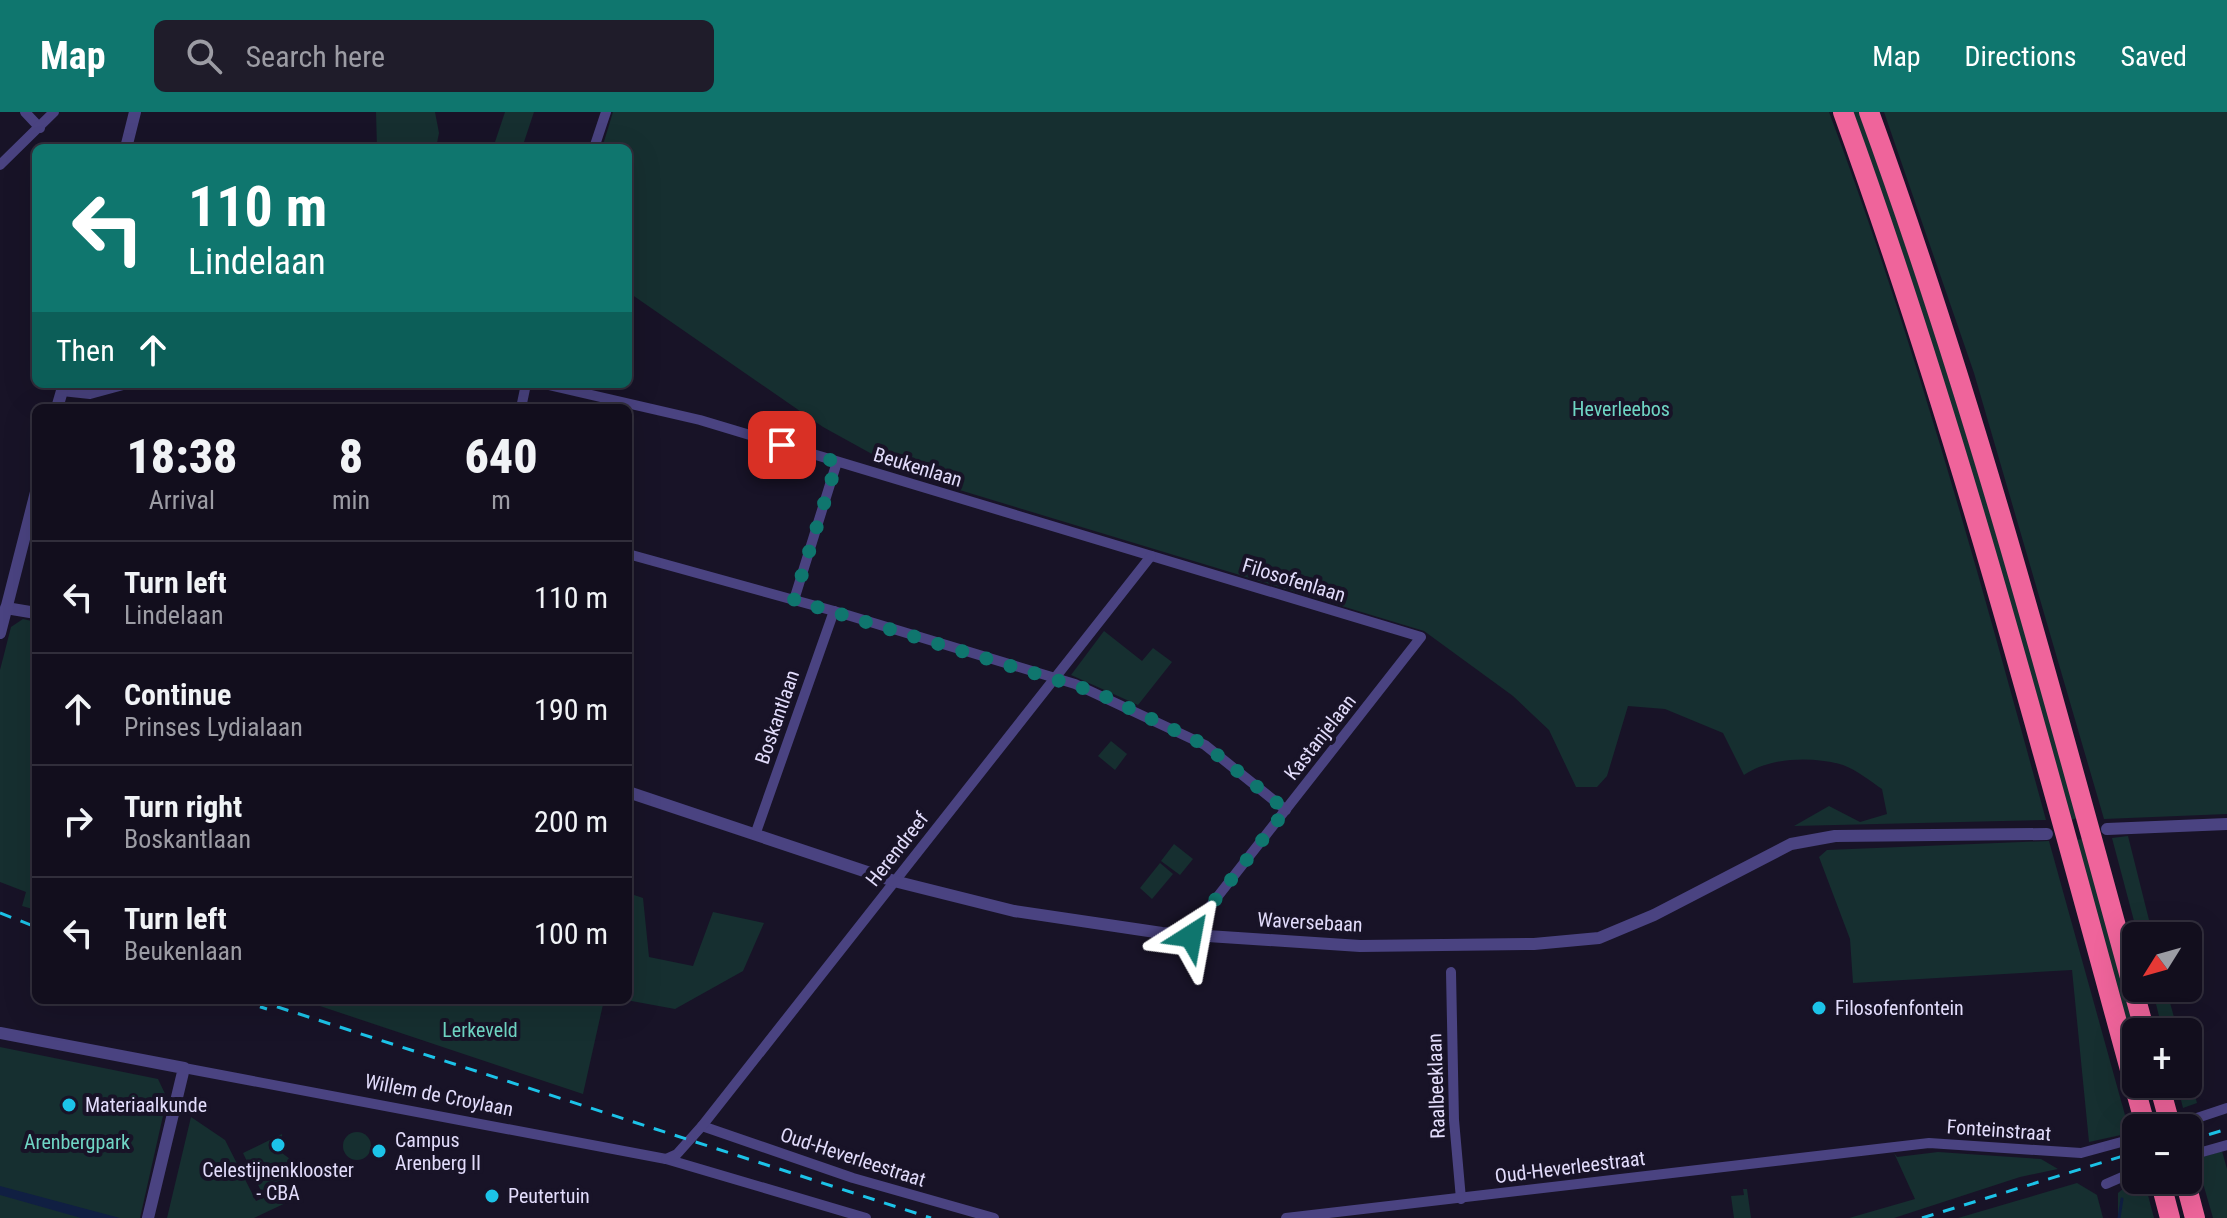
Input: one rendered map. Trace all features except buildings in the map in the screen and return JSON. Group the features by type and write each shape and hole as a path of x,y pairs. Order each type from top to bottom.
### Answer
{"highway":[{"path":"1843,112 1898,261 1965,471 2142,1114"},
{"path":"1869,112 1920,251 1986,462 2141,1018"},
{"path":"2163,1194 2170,1218"},
{"path":"2189,1194 2195,1218"}],"street":[{"path":"25,112 40,128"},
{"path":"0,165 54,112"},
{"path":"127,144 135,112"},
{"path":"595,144 606,112"},
{"path":"67,388 90,394 112,388"},
{"name":"Beukenlaan","path":"562,388 677,413 1150,556"},
{"path":"794,600 837,462"},
{"path":"0,633 3,607 32,506"},
{"path":"632,555 834,611 1096,692 1205,745 1286,810"},
{"name":"Filosofenlaan","path":"1150,556 1421,637"},
{"name":"Herendreef","path":"666,1159 677,1154 702,1126 1150,556"},
{"path":"3,607 32,612"},
{"name":"Boskantlaan","path":"755,835 834,611"},
{"name":"Kastanjelaan","path":"1191,936 1193,928 1421,637"},
{"name":"Waversebaan","path":"632,793 894,881 1014,911 1098,926 1191,936 1360,946 1534,944 1599,938 1654,915 1791,844 1835,836 1988,834 2016,828 2047,831"},
{"path":"2107,829 2227,824"},
{"name":"Raalbeeklaan","path":"1451,972 1454,1120 1461,1199"},
{"name":"Willem de Croylaan","path":"0,1033 666,1159 866,1218"},
{"path":"148,1218 184,1068"},
{"path":"2202,1117 2227,1108"},
{"name":"Oud-Heverleestraat","path":"702,1126 853,1178 994,1218"},
{"name":"Fonteinstraat","path":"1857,1151 1929,1143 2081,1153 2122,1142"},
{"path":"2202,1152 2227,1145"},
{"name":"Oud-Heverleestraat","path":"1286,1218 1857,1151"},
{"path":"2106,1184 2122,1177"}],"green space":[{"path":"376,112 435,112 439,133 437,144 377,144"},
{"path":"505,112 534,112 523,144 494,144"},
{"name":"Heverleebos","path":"613,112 1829,112 1919,375 2046,820 1794,826 1829,806 1860,822 1887,814 1882,789 1848,767 1819,760 1779,762 1744,775 1723,733 1665,709 1628,706 1607,776 1597,787 1576,787 1549,730 1513,696 1424,631 910,475 823,427 632,295 632,144 603,144"},
{"path":"1852,112 1859,112 1948,375 2078,818 2071,820 1969,464 1913,287"},
{"path":"1884,112 2227,112 2227,814 2104,819 1974,373"},
{"path":"23,619 32,621 32,909 22,906 26,892 0,882 0,670 11,627"},
{"path":"1104,631 1142,661 1153,648 1172,662 1138,705 1071,675"},
{"path":"1111,741 1127,754 1115,770 1098,756"},
{"path":"2128,836 2150,922 2134,922 2112,838"},
{"path":"2083,839 2122,982 2122,1002 2127,1002 2132,1018 2125,1018 2076,840"},
{"path":"2049,841 2125,1114 2122,1114 2122,1135 2089,1142 2072,970 1853,983 1850,939 1819,857 1827,850"},
{"path":"1174,844 1193,859 1180,875 1161,861"},
{"path":"1160,863 1173,874 1152,899 1140,888"},
{"path":"632,894 643,898 649,957 693,966 713,912 764,923 743,971 675,1009 632,1001"},
{"path":"2156,1002 2170,1002 2174,1018 2160,1018"},
{"name":"Lerkeveld","path":"314,1004 603,1004 583,1094"},
{"name":"Arenbergpark","path":"0,1047 158,1079 167,1098 140,1218 0,1218"},
{"path":"2180,1098 2196,1098 2197,1103 2183,1108"},
{"path":"191,1117 225,1140 256,1201 288,1187 294,1199 254,1218 167,1218"},
{"path":"357,1132 367,1136 371,1146 367,1156 357,1160 347,1156 343,1146 347,1136"},
{"path":"282,1134 282,1153 306,1171 262,1193 243,1153"},
{"path":"2222,1151 2227,1169 2227,1218 2213,1218 2202,1180 2202,1157"},
{"path":"1938,1152 2041,1159 2058,1169 2020,1177 1894,1218 1849,1218 1915,1199 1894,1153 1897,1157"},
{"path":"2077,1183 2097,1195 2103,1218 1958,1218"},
{"path":"1743,1189 1747,1189 1751,1218 1734,1218 1731,1196 1744,1195"},
{"path":"2122,1190 2122,1194 2148,1194 2154,1218 2118,1218 2118,1193"}],"water":[{"path":"0,1186 120,1218 81,1218 0,1195"}],"waterway":[{"path":"2119,1218 2122,1199"}],"railway":[{"path":"0,913 32,925"},
{"path":"251,1004 267,1009"},
{"path":"268,1004 931,1218"},
{"path":"2202,1137 2227,1129"},
{"path":"1922,1218 2122,1156"}],"place":[{"name":"Filosofenfontein","path":"1819,1008"},
{"name":"Materiaalkunde","path":"69,1105"},
{"name":"Celestijnenklooster - CBA","path":"278,1145"},
{"name":"Campus Arenberg II","path":"379,1151"},
{"name":"Peutertuin","path":"492,1196"}],"route":[{"path":"782,445 837,462 794,600 1096,692 1205,745 1286,810 1193,928 1191,936"}]}
